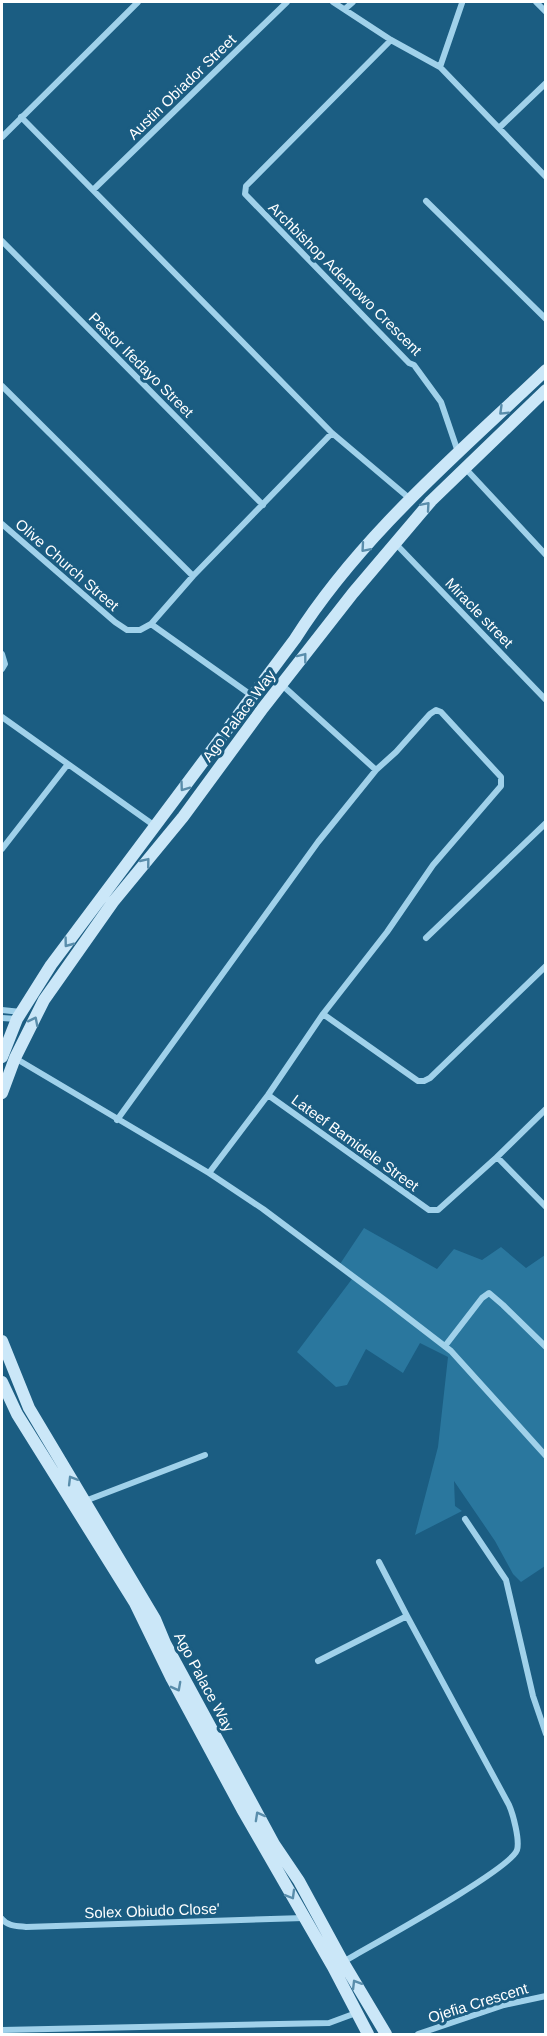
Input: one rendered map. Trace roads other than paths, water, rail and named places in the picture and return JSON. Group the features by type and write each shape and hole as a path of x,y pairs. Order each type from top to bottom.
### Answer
{"main road":[{"name":"Ago Palace Way","path":"2,1057 20,1016 51,965 295,639 318,604 409,498 546,370"},
{"name":"Ago Palace Way","path":"2,1093 15,1058 44,1000 113,902 183,817 331,620 431,501 464,467 545,393"},
{"path":"330,590 342,607"},
{"path":"318,604 331,620"},
{"name":"Ago Palace Way","path":"2,1341 29,1408 155,1619 165,1643 263,1824 299,1881 386,2034"},
{"name":"Ago Palace Way","path":"2,1382 17,1414 135,1603 172,1679 242,1809 368,2034"}],"street":[{"path":"2,137 138,2"},
{"name":"Austin Obiador Street","path":"93,190 287,2"},
{"path":"333,2 391,40 440,67 546,177"},
{"path":"345,9 353,2"},
{"path":"536,2 546,12"},
{"path":"440,67 462,3"},
{"name":"Archbishop Ademowo Crescent","path":"391,40 246,186 244,194 409,363 414,365 441,402 458,452"},
{"path":"499,128 546,83"},
{"path":"21,117 332,433 409,498"},
{"path":"426,201 546,319"},
{"name":"Pastor Ifedayo Street","path":"2,241 263,505"},
{"path":"2,386 193,576"},
{"path":"251,695 151,624 193,576 332,433"},
{"path":"464,467 546,555"},
{"name":"Olive Church Street","path":"2,524 115,622 127,630 140,630 151,624"},
{"name":"Miracle street","path":"395,543 546,700"},
{"path":"2,654 5,664 2,669"},
{"path":"282,685 376,770"},
{"path":"117,1120 318,842 376,770 396,752 430,714 436,710 441,712 501,777 501,786 433,865 380,941 323,1014 268,1095 209,1173"},
{"path":"2,717 156,826"},
{"path":"2,849 4,839 68,764"},
{"path":"426,938 546,823"},
{"path":"323,1014 418,1081 424,1081 430,1078 546,966"},
{"path":"2,1010 20,1016"},
{"path":"2,1018 20,1016"},
{"path":"15,1058 209,1173 263,1209 445,1346 546,1456"},
{"name":"Lateef Bamidele Street","path":"268,1095 429,1210 438,1210 497,1157"},
{"path":"546,1109 497,1157 546,1207"},
{"path":"445,1346 482,1298 489,1293 512,1312 546,1347"},
{"path":"85,1501 205,1455"},
{"path":"465,1519 506,1580 533,1696 546,1734"},
{"path":"343,1962 472,1886 513,1857 517,1850 514,1820 509,1805 379,1562"},
{"path":"318,1660 407,1616"},
{"name":"Solex Obiudo Close'","path":"2,1919 11,1925 26,1927 305,1918"},
{"name":"Ojefia Crescent","path":"418,2034 504,2005 546,1996"},
{"path":"2,2030 91,2031 329,2023 356,2013"},
{"path":"232,2026 232,2034"}]}
